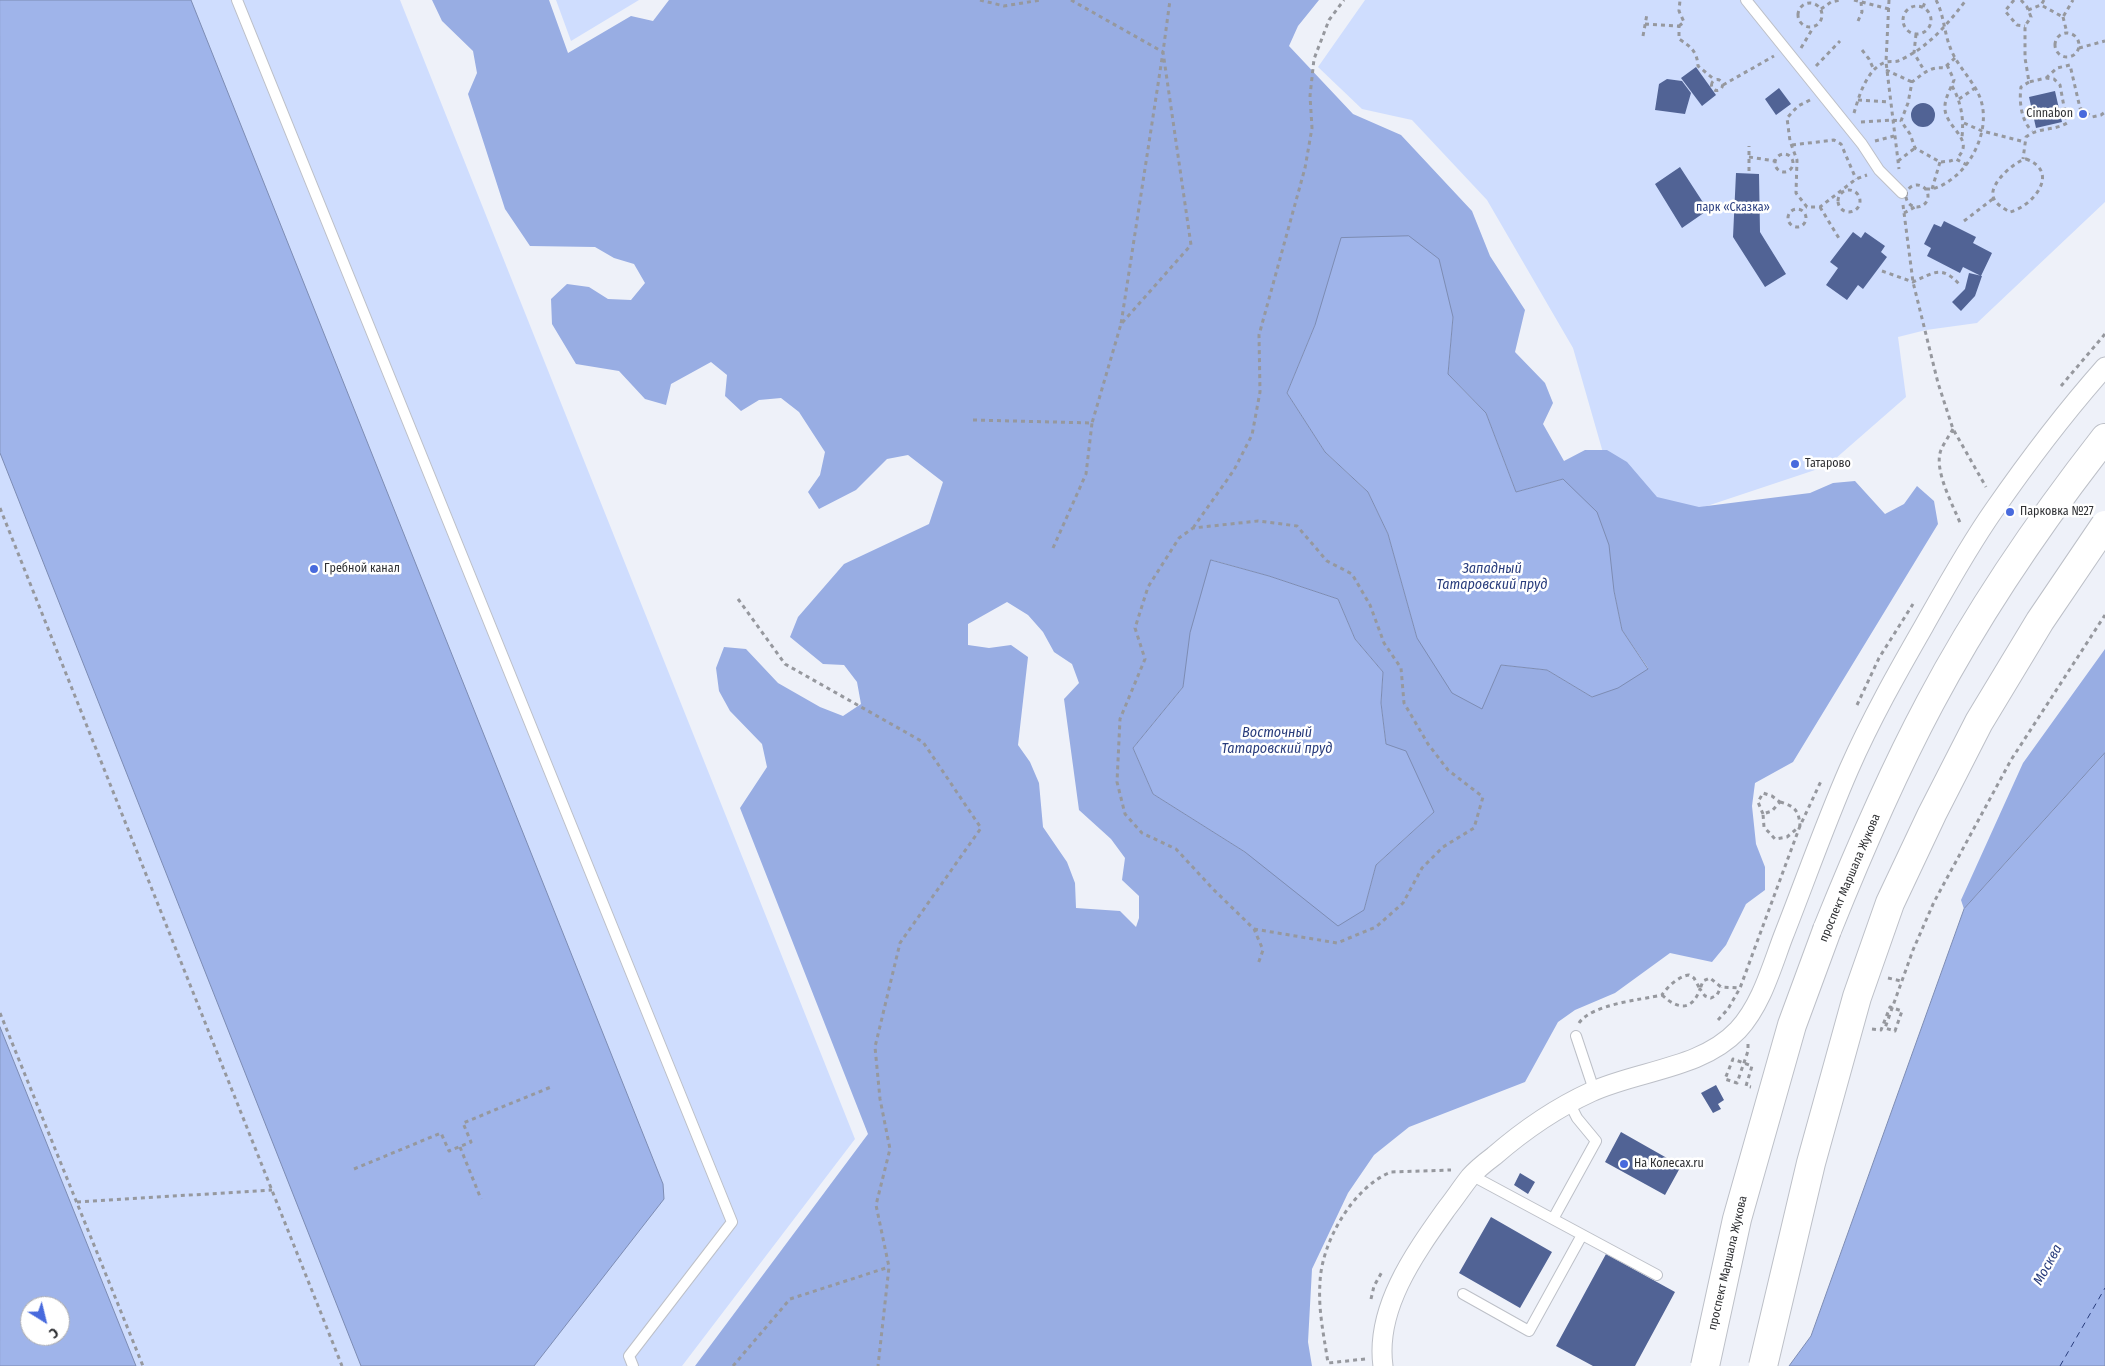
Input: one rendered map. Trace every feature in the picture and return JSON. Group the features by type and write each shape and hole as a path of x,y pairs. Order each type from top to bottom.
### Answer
{"main road":[{"name":"проспект Маршала Жукова","path":"1704,1366 1737,1219 1792,1025 1855,860 1930,703 1995,591 2065,489 2105,438"},
{"path":"1763,1366 1813,1154 1857,997 1890,903 1932,814 1979,722 2040,621 2105,526"}],"street":[{"path":"1383,1362 1384,1331 1391,1304 1401,1280 1428,1235 1471,1175 1514,1139 1569,1102 1594,1090 1699,1057 1721,1046 1748,1019 1772,967 1848,771 1881,700 1961,562 1994,510 2055,428 2105,367"}],"lane":[{"path":"238,0 732,1222 629,1356 633,1366"},
{"path":"1746,0 1822,95 1853,128 1880,170 1902,193"},
{"path":"1576,1036 1594,1090"},
{"path":"1553,1219 1596,1142 1577,1118 1569,1102"},
{"path":"1471,1175 1657,1275"},
{"path":"1463,1294 1529,1331 1582,1235"}],"path":[{"path":"980,0 1004,6 1041,0"},
{"path":"1071,0 1163,52"},
{"path":"1053,548 1086,474 1092,423 1121,324 1170,0"},
{"path":"1258,964 1264,950 1254,929 1213,890 1176,849 1142,834 1124,814 1117,782 1120,719 1145,659 1134,628 1148,586 1179,538 1193,528 1234,470 1252,435 1260,392 1259,335 1305,168 1312,128 1310,96 1314,59 1329,20 1344,0"},
{"path":"1645,24 1678,26 1684,22 1679,11 1680,0"},
{"path":"1821,9 1831,2 1840,0"},
{"path":"1854,0 1889,9"},
{"path":"1889,0 1886,70 1913,282 1938,382 1953,428 1986,487 1982,495"},
{"path":"1923,7 1926,0"},
{"path":"1926,189 1932,189 1952,179 1967,165 1977,148 1984,117 1982,102 1950,48 1941,10 1936,0"},
{"path":"1952,86 1959,99 1964,123 1962,138 1964,147 1961,154 1950,162 1940,162 1915,148 1910,134 1901,121 1891,120 1853,128 1859,93 1874,70 1886,62 1898,61 1914,53 1944,28 1966,0"},
{"path":"2014,0 2005,11 2016,25 2024,26"},
{"path":"2021,0 2031,17 2024,26 2025,58 2029,82"},
{"path":"2028,10 2041,5 2044,0"},
{"path":"2073,0 2063,18 2067,33 2076,38 2079,48"},
{"path":"1858,21 1862,12 1861,2"},
{"path":"1794,59 1814,27 1822,20 1821,9 1817,5 1806,3 1798,11 1799,21 1808,28 1814,27"},
{"path":"2041,5 2063,18"},
{"path":"1916,6 1923,7 1928,11 1930,23 1928,29 1916,34 1906,29 1903,18 1910,8 1916,6"},
{"path":"1643,36 1647,14"},
{"path":"1678,26 1679,40 1691,46 1697,55 1698,66 1715,80 1721,82 1722,85"},
{"path":"2067,33 2058,38 2055,48 2062,56 2068,57 2076,53 2079,48 2105,42"},
{"path":"1916,34 1914,53 1925,72"},
{"path":"1806,75 1840,41"},
{"path":"1715,80 1711,85 1712,88 1719,90 1722,85 1786,49"},
{"path":"1862,50 1874,70"},
{"path":"1121,324 1191,244 1163,52"},
{"path":"2068,57 2080,108 2092,117 2101,116 2105,112"},
{"path":"1901,121 1908,103 1912,82 1934,67 1944,68 1955,58"},
{"path":"1948,65 1954,80 1944,106 1946,118 1962,138"},
{"path":"2046,78 2057,68 2070,65"},
{"path":"1886,70 1912,82"},
{"path":"2023,159 2026,137 2032,131 2059,128 2067,123 2060,85 2054,79 2046,78 2029,82 2022,87 2020,96 2023,116 2032,131"},
{"path":"1959,99 1975,88"},
{"path":"1807,207 1796,193 1795,165 1793,159 1789,155 1783,154 1778,156 1775,161 1776,167 1780,171 1786,172 1791,170 1795,165 1797,160 1787,118 1798,106 1822,95"},
{"path":"1858,100 1889,102"},
{"path":"1964,123 1982,131 2025,142"},
{"path":"1792,145 1834,140 1841,144 1856,179"},
{"path":"1749,146 1749,171"},
{"path":"1897,161 1915,148"},
{"path":"1749,157 1775,161"},
{"path":"1956,159 1967,165"},
{"path":"2023,159 2032,161 2041,170 2044,175 2043,183 2018,210 2010,212 2004,209 1992,195 1999,180 2012,166 2023,159"},
{"path":"1932,189 1940,162"},
{"path":"1807,207 1820,207 1856,179 1880,170"},
{"path":"1851,190 1856,192 1861,200 1857,210 1847,213 1842,211 1838,202 1841,192 1851,190"},
{"path":"1964,221 1994,198"},
{"path":"1804,211 1807,207"},
{"path":"1820,207 1840,240"},
{"path":"1904,212 1915,207"},
{"path":"1800,209 1804,211 1806,215 1804,224 1800,227 1790,224 1788,215 1790,211 1800,209"},
{"path":"1882,271 1913,282 1936,271 1949,274 1960,285"},
{"path":"973,420 1092,423"},
{"path":"1953,428 1940,451 1942,478 1962,526 1967,518"},
{"path":"0,508 342,1366"},
{"path":"1193,528 1258,521 1297,526 1327,561 1352,574 1370,604 1384,643 1402,668 1404,703 1428,744 1448,770 1482,797 1474,828 1444,847 1422,868 1403,903 1376,927 1337,943 1254,929"},
{"path":"738,599 785,664 923,742 981,828 900,943 875,1047 880,1099 890,1149 876,1205 889,1267 878,1366"},
{"path":"1854,711 1879,658 1915,600"},
{"path":"1881,1030 1890,1007 1896,1009 1902,1011 1895,1031 1886,1028 1888,1020 1892,1011 1894,1003 1913,950 1934,902 2011,760 2105,615"},
{"path":"1715,1024 1728,1009 1740,988 1800,826 1825,773"},
{"path":"1764,793 1780,802 1792,805 1799,814 1800,826 1787,837 1775,838 1764,827 1763,814 1758,802 1764,793"},
{"path":"1763,814 1772,811 1780,802"},
{"path":"1576,1036 1576,1027 1583,1018 1596,1010 1662,995 1667,987 1684,975 1694,978 1705,996 1712,998 1717,995 1721,987"},
{"path":"1662,995 1677,1005 1686,1006 1696,999 1704,981 1710,978 1721,987 1740,988"},
{"path":"0,1013 144,1366"},
{"path":"1746,1086 1752,1066 1746,1064 1739,1061 1732,1059 1725,1079 1737,1083 1743,1067 1746,1059 1748,1051"},
{"path":"354,1169 441,1133 449,1151 460,1147 471,1142 463,1123 551,1087"},
{"path":"460,1147 481,1199"},
{"path":"1383,1362 1362,1359 1328,1364 1320,1311 1320,1281 1326,1254 1335,1230 1345,1213 1369,1185 1391,1172 1455,1170 1449,1177"},
{"path":"77,1202 272,1190"},
{"path":"1370,1303 1374,1286 1386,1266"},
{"path":"733,1366 790,1300 889,1267"},
{"path":"1362,1352 1363,1366"}],"green space":[{"name":"Гребной канал","path":"0,0 400,0 855,1139 682,1366 0,1366"},
{"path":"556,0 639,0 571,41"},
{"name":"парк «Сказка»","path":"1365,0 2105,0 2105,202 1977,323 1926,330 1898,337 1906,397 1827,466 1626,533 1573,348 1487,200 1412,120 1362,109 1318,67"}],"shaded area":[{"path":"432,0 549,0 568,53 631,16 653,21 669,0 1319,0 1298,26 1289,46 1353,114 1401,135 1472,211 1490,256 1525,310 1515,352 1545,383 1553,403 1543,424 1564,461 1585,450 1607,450 1627,462 1657,497 1699,507 1810,493 1833,483 1855,481 1885,514 1904,504 1917,486 1934,501 1938,524 1793,762 1755,783 1752,806 1756,844 1765,867 1765,890 1746,904 1726,945 1712,962 1670,953 1615,993 1575,1010 1558,1022 1525,1082 1409,1127 1374,1155 1348,1193 1312,1269 1308,1342 1312,1366 695,1366 868,1134 740,808 767,767 762,744 730,711 719,691 716,668 724,647 746,649 778,683 820,707 843,716 861,704 857,682 844,665 823,664 790,637 798,617 844,564 929,524 943,482 908,455 887,459 856,490 819,509 808,492 820,475 825,452 799,412 781,398 759,400 741,411 725,396 727,375 711,362 671,384 666,405 645,399 619,371 576,364 552,324 551,299 567,284 589,287 608,299 631,300 645,283 634,264 614,258 595,247 530,246 505,209 468,94 477,73 473,51 442,21","holes":["1453,317 1448,374 1486,413 1516,492 1563,479 1614,591 1622,630 1648,668 1592,697 1547,670 1501,665 1417,638 1388,534 1368,492 1325,452 1287,393 1315,325","1212,560 1269,576 1338,599 1355,639 1383,672 1381,703 1386,744 1434,812 1376,865 1364,910 1245,852 1153,794 1133,748 1183,687","1007,602 1028,615 1043,632 1054,652 1072,664 1079,683 1064,699 1079,810 1111,839 1125,858 1122,880 1139,896 1139,918 1136,927 1120,911 1076,908 1075,883 1067,862 1043,827 1039,783 1030,762 1018,745 1028,657 1011,645 989,648 968,645 968,624"]},
{"path":"2105,649 2105,753 1964,909 1961,900 2023,763"}],"water":[{"name":"Гребной канал","path":"0,0 191,0 663,1184 664,1199 534,1366 361,1366 0,453"},
{"name":"Западный Татаровский пруд","path":"1409,236 1439,259 1453,317 1448,374 1486,413 1516,492 1563,479 1597,512 1609,545 1614,591 1622,630 1648,669 1618,688 1592,697 1547,670 1501,665 1482,709 1452,693 1417,638 1388,534 1368,492 1325,452 1287,393 1315,325 1341,238"},
{"name":"Восточный Татаровский пруд","path":"1211,560 1269,576 1338,599 1355,639 1383,672 1381,703 1386,744 1406,751 1434,812 1376,865 1364,910 1338,926 1245,852 1153,794 1133,748 1183,687 1190,633"},
{"name":"Москва","path":"2105,753 2105,1366 1789,1366 1811,1336 1964,909"},
{"path":"0,1027 136,1366 0,1366"}],"building":[{"path":"1696,67 1716,95 1702,106 1681,78"},
{"path":"1667,79 1682,81 1691,93 1685,114 1655,110 1659,84"},
{"path":"1779,88 1791,104 1776,115 1765,99"},
{"path":"2055,91 2062,122 2036,128 2029,97"},
{"path":"1923,103 1928,104 1934,110 1934,120 1928,126 1923,127 1918,126 1912,120 1911,115 1912,110 1918,104"},
{"path":"1680,167 1708,210 1682,228 1655,184"},
{"path":"1736,173 1759,174 1760,232 1786,274 1765,287 1733,237"},
{"path":"1944,221 1976,237 1973,243 1992,253 1981,276 1963,267 1960,273 1927,256 1931,248 1924,244 1934,224 1941,227"},
{"path":"1853,232 1861,238 1865,232 1885,246 1881,252 1887,257 1863,289 1858,285 1847,300 1826,285 1838,268 1830,262"},
{"path":"1969,273 1982,276 1975,296 1961,311 1952,302 1965,289"},
{"path":"1716,1085 1724,1100 1718,1104 1721,1109 1713,1113 1701,1093"},
{"path":"1621,1132 1681,1166 1665,1195 1605,1162"},
{"path":"1520,1173 1535,1182 1528,1194 1514,1185"},
{"path":"1491,1217 1552,1252 1520,1308 1459,1273"},
{"path":"1606,1254 1675,1292 1635,1366 1593,1366 1556,1346"}],"ferry route":[{"path":"2060,1366 2105,1288"}],"place":[{"name":"Cinnabon","path":"2083,114"},
{"name":"Татарово","path":"1795,464"},
{"name":"Парковка №27","path":"2010,512"},
{"name":"Гребной канал","path":"314,569"},
{"name":"На Колесах.ru","path":"1624,1164"}]}
